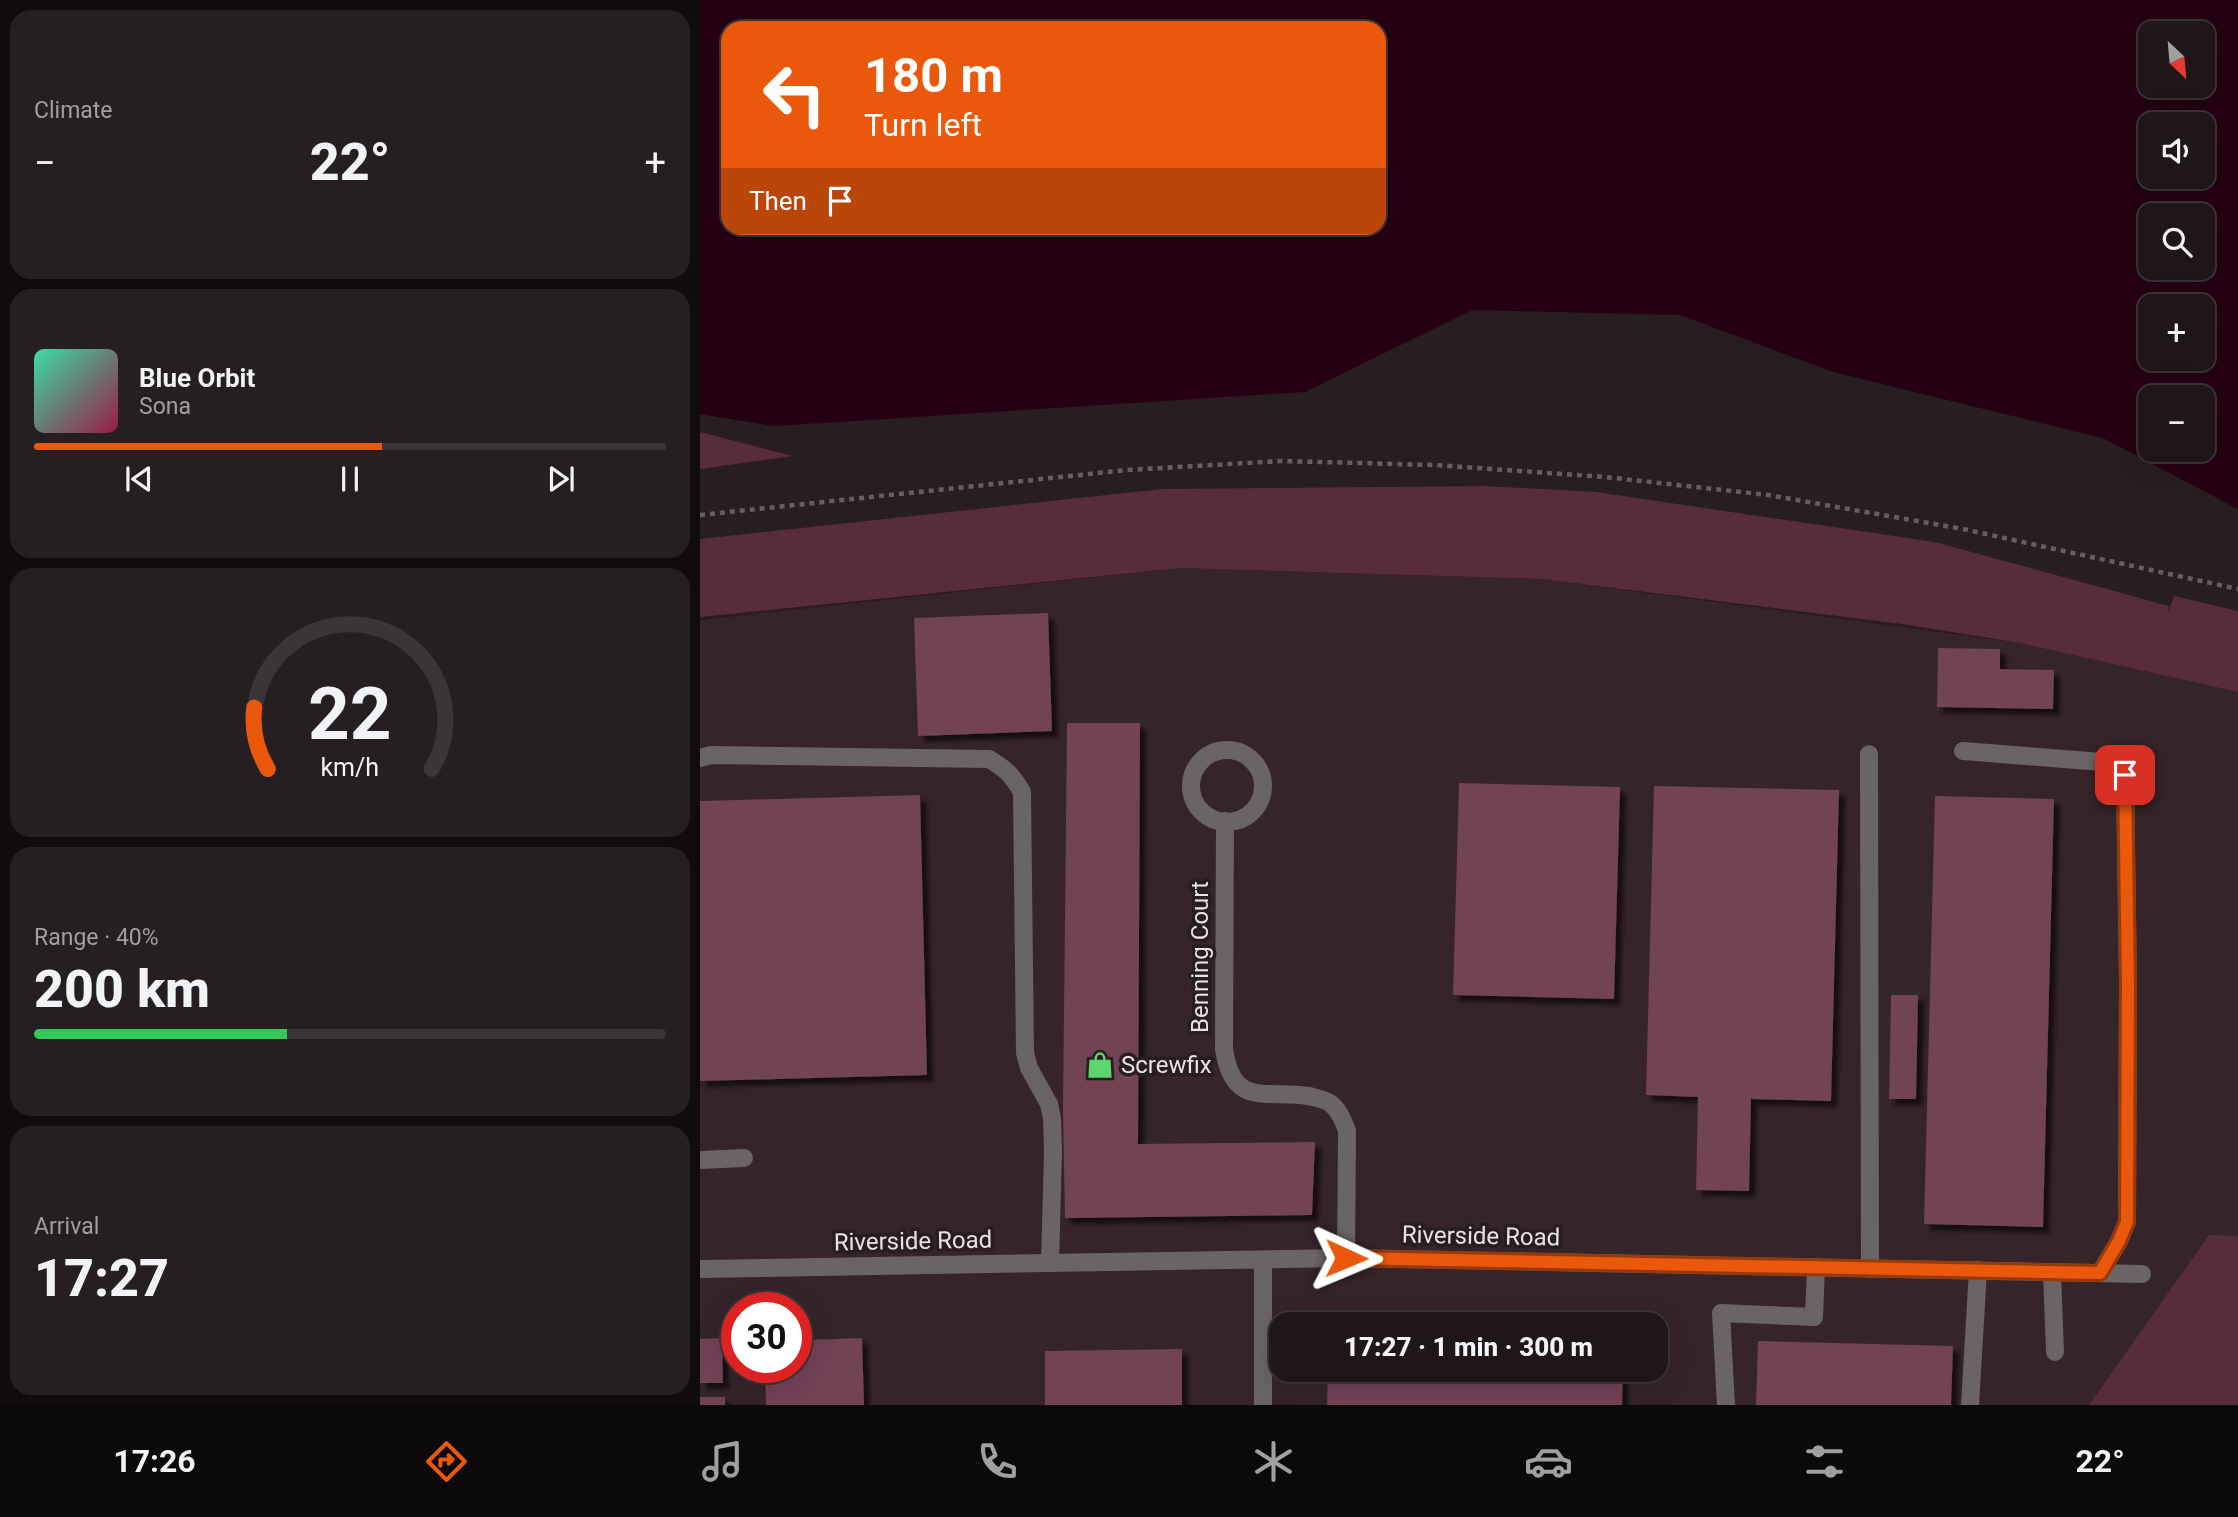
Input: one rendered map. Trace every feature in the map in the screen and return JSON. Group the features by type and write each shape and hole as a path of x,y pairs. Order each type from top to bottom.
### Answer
{"street":[{"path":"1235,751 1256,766 1262,778 1262,791 1258,804 1248,815 1225,821 1210,817 1196,805 1191,789 1192,776 1209,755 1235,751"},
{"path":"1963,751 2102,762 2125,775 2127,1222 2100,1273"},
{"path":"1868,754 1870,1269"},
{"path":"700,758 711,755 989,760 1004,768 1013,778 1022,792 1025,1054 1029,1068 1049,1104 1052,1118 1050,1263"},
{"name":"Benning Court","path":"1225,821 1224,1049 1227,1066 1232,1077 1247,1090 1257,1094 1302,1095 1322,1099 1331,1104 1341,1116 1347,1131 1346,1258"},
{"path":"700,1160 744,1158"},
{"name":"Riverside Road","path":"700,1269 1346,1258 2142,1274"},
{"path":"1263,1259 1263,1405"},
{"path":"1726,1405 1721,1313 1814,1317 1816,1267"},
{"path":"1970,1405 1978,1270"},
{"path":"2052,1272 2054,1352"}],"path":[{"path":"700,515 1127,470 1281,461 1435,464 1605,477 1768,495 1963,528 2238,589"}],"shaded area":[{"path":"700,0 2238,0 2238,509 2149,462 2215,462 2215,385 2138,385 2138,456 2103,438 1833,372 1680,315 1472,310 1305,392 774,426 700,414"},
{"path":"700,432 793,456 700,469"},
{"path":"1485,486 1596,492 1935,542 2169,606 2167,615 2174,596 2238,611 2238,692 2020,643 1902,624 1542,579 1180,568 700,617 700,539 1162,489"},
{"path":"1180,568 1542,579 2020,643 2238,692 2238,1245 2095,1405 700,1405 700,620"},
{"path":"2209,1235 2238,1236 2238,1405 2089,1405"}],"building":[{"path":"1048,613 1052,731 918,736 914,618"},
{"path":"1938,648 2000,649 2000,669 2054,670 2053,709 1937,707"},
{"path":"1067,723 1140,723 1138,1144 1315,1142 1312,1215 1065,1218 1063,1111"},
{"path":"1459,783 1620,787 1614,999 1453,995"},
{"path":"1654,786 1839,790 1831,1101 1751,1099 1749,1191 1696,1190 1698,1097 1646,1095"},
{"path":"920,795 927,1075 700,1081 700,801"},
{"path":"1935,796 2054,799 2043,1227 1924,1224"},
{"path":"1891,995 1918,995 1916,1099 1889,1099"},
{"path":"721,1338 721,1383 700,1383 700,1339"},
{"path":"862,1338 864,1405 766,1405 765,1383 812,1383 812,1340"},
{"path":"1758,1341 1953,1346 1951,1405 1756,1405"},
{"path":"1182,1349 1182,1405 1045,1405 1045,1351"},
{"path":"1328,1382 1623,1382 1622,1405 1327,1405"},
{"path":"700,1397 725,1397 725,1405 700,1405"}],"place":[{"name":"Screwfix","path":"1100,1065"}],"route":[{"path":"1346,1258 2100,1273 2127,1222 2125,775"}]}
